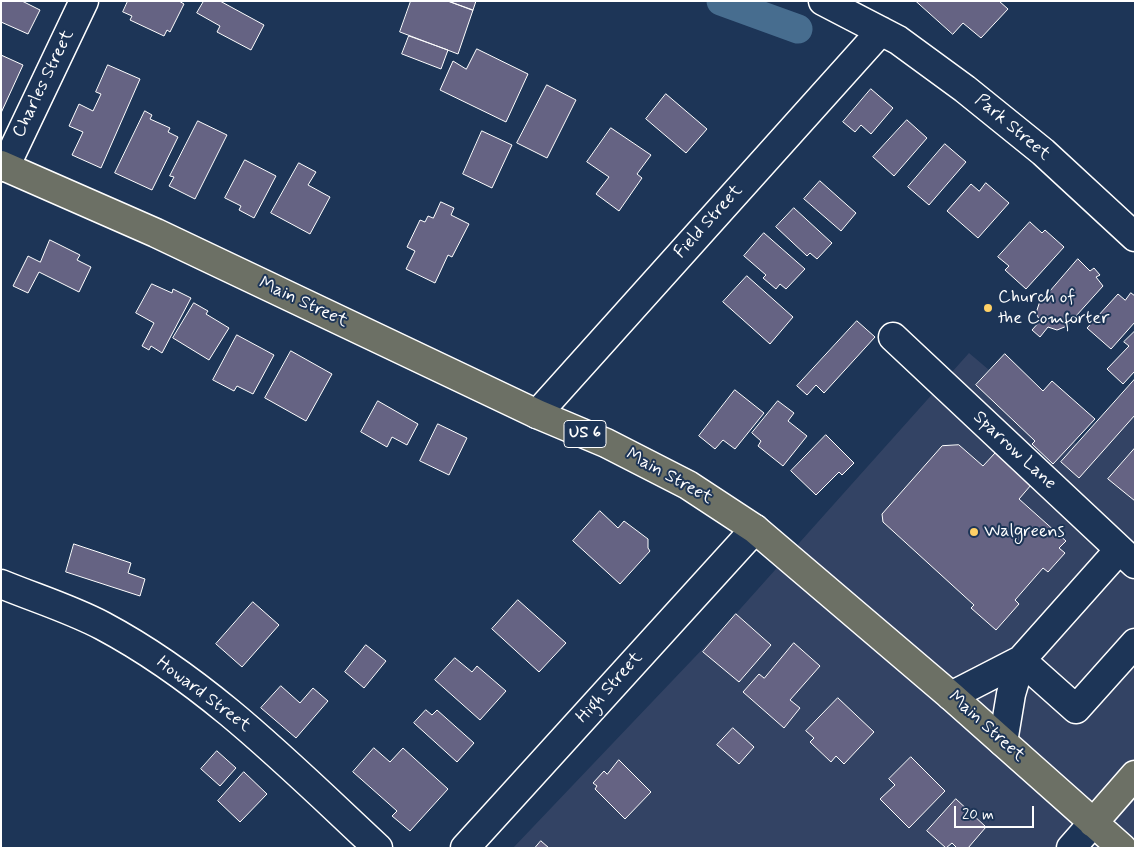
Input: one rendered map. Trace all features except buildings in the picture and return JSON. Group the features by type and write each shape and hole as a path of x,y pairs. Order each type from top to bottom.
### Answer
{"main road":[{"name":"Main Street","path":"3,166 156,233 537,414 606,443 688,485 755,529 951,696 1122,848"},
{"path":"1093,823 1135,775"}],"street":[{"name":"Charles Street","path":"3,166 84,1"},
{"name":"Park Street","path":"822,1 898,40 972,94 1043,152 1135,237"},
{"name":"Field Street","path":"537,414 881,31"},
{"name":"Sparrow Lane","path":"893,337 1127,557"},
{"name":"High Street","path":"465,848 755,529"},
{"path":"951,696 1021,660 1127,557"},
{"name":"Howard Street","path":"1,584 102,626 169,668 246,726 378,848"},
{"path":"1021,660 1076,709 1135,643"},
{"path":"1003,742 1010,694 1021,660"},
{"path":"1071,848 1093,823"}],"shaded area":[{"path":"969,353 1086,452 1135,396 1135,848 513,848 733,617"}],"waterway":[{"path":"721,1 798,29"}],"place":[{"name":"Church of the Comforter","path":"988,308"},
{"name":"Walgreens","path":"974,532"}]}
